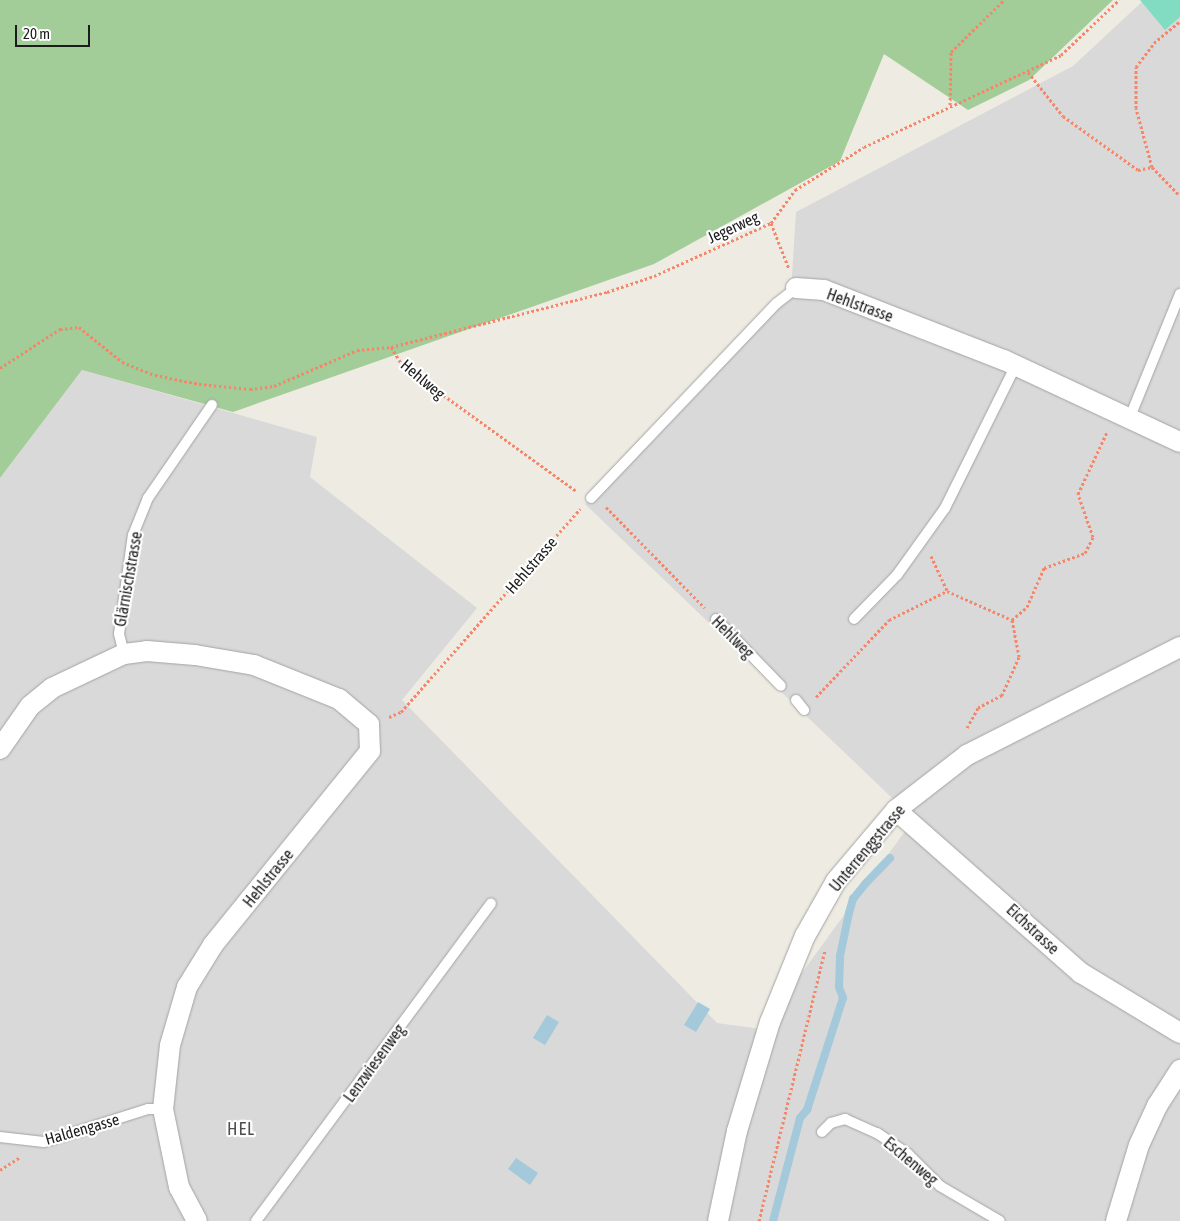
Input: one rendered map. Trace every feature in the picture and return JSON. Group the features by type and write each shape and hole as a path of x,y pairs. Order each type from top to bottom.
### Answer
{"street":[{"name":"Hehlstrasse","path":"796,288 824,290 1016,365 1124,413 1180,442"},
{"name":"Unterrenggstrasse","path":"718,1221 737,1131 770,1022 805,936 836,881 896,810 967,755 1002,735 1180,647"},
{"path":"0,749 30,706 52,688 124,654 147,652 195,654 254,665 339,700 370,724"},
{"name":"Hehlstrasse","path":"197,1221 179,1187 163,1109 170,1045 187,987 213,945 370,751 370,724"},
{"name":"Eichstrasse","path":"896,810 1081,973 1180,1034"},
{"path":"1116,1221 1139,1145 1157,1106 1180,1070"}],"lane":[{"path":"591,498 777,303 796,288"},
{"path":"1124,413 1180,294"},
{"path":"854,619 897,575 924,540 945,508 1016,365"},
{"name":"Glärnischstrasse","path":"124,654 118,634 133,535 148,498 212,405"},
{"name":"Hehlweg","path":"716,619 781,686"},
{"path":"796,700 804,710"},
{"name":"Lenzwiesenweg","path":"256,1221 491,903"},
{"name":"Haldengasse","path":"0,1137 44,1142 148,1109 163,1109"},
{"name":"Eschenweg","path":"822,1132 831,1123 845,1118 877,1133 908,1154 940,1186 1000,1221"}],"path":[{"path":"950,105 951,52 1004,0"},
{"name":"Jegerweg","path":"390,346 607,292 654,276 771,223 795,190 864,147 950,105 1028,72 1061,54 1119,0"},
{"path":"1180,21 1154,43 1136,68 1136,108 1152,167 1180,196"},
{"path":"1028,72 1063,116 1138,170 1152,167"},
{"path":"771,223 796,288"},
{"name":"Hehlweg","path":"0,368 60,329 69,327 79,327 122,362 155,375 199,384 250,390 274,386 357,350 390,346 403,366 558,479 605,507 716,619"},
{"path":"1012,620 1027,607 1044,568 1085,553 1092,537 1078,494 1124,413"},
{"name":"Hehlstrasse","path":"370,724 402,712 591,498"},
{"path":"924,540 948,591 1012,620"},
{"path":"804,710 889,620 948,591"},
{"path":"978,708 1002,695 1019,657 1012,620"},
{"path":"759,1221 796,1058 828,943"}],"shaded area":[{"path":"1144,0 1180,0 1180,1221 0,1221 0,478 82,370 317,437 310,477 477,608 402,700 717,1023 761,1029 914,819 585,504 791,291 796,212 1073,66"}],"green space":[{"path":"0,0 1113,0 1029,80 968,110 884,54 840,161 654,264 233,412 82,370 0,478"},
{"path":"1140,0 1180,0 1180,17 1165,30"}],"water":[{"path":"698,1002 710,1009 696,1032 684,1025"},
{"path":"547,1015 559,1022 545,1045 533,1038"},
{"path":"516,1158 538,1173 530,1185 508,1169"}],"waterway":[{"path":"773,1221 800,1118 807,1110 843,998 839,987 840,956 853,899 890,858"}],"district":[{"name":"HEL","path":"241,1129"}]}
